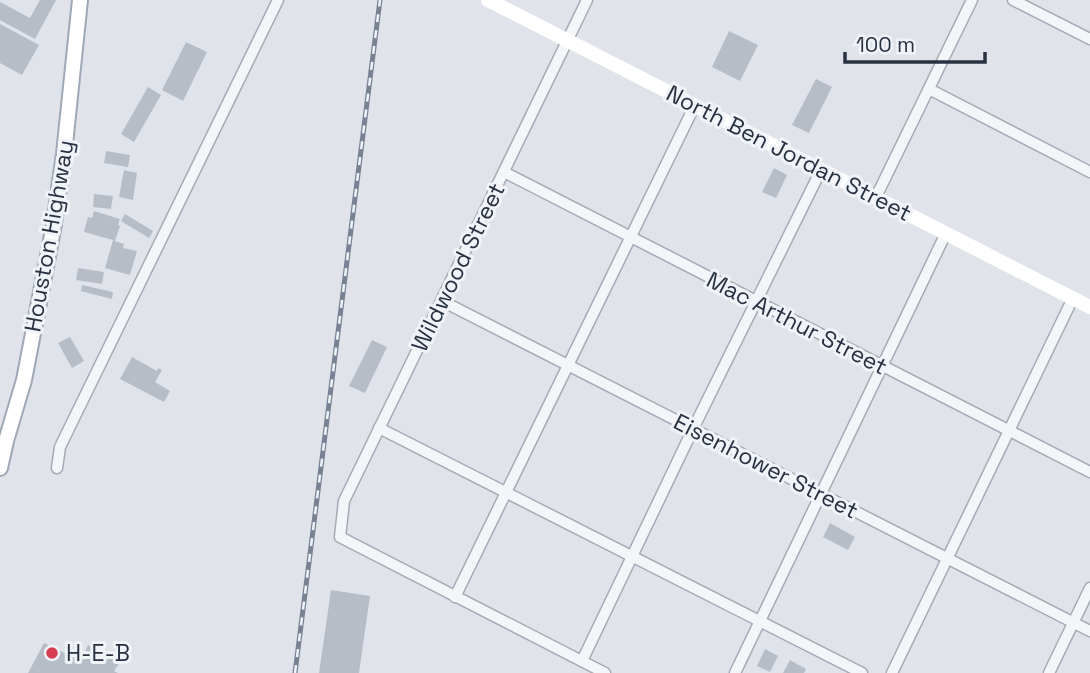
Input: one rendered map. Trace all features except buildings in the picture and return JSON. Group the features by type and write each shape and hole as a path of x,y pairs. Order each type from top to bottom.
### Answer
{"street":[{"name":"Houston Highway","path":"0,468 24,380 53,230 80,0"},
{"path":"57,468 60,447 278,0"},
{"name":"North Ben Jordan Street","path":"488,0 1090,307"},
{"name":"Wildwood Street","path":"455,597 340,537 344,500 587,0"},
{"path":"876,197 972,0"},
{"path":"1013,0 1090,39"},
{"path":"929,89 1090,172"},
{"path":"605,673 455,597 695,105"},
{"path":"582,661 821,170"},
{"name":"Mac Arthur Street","path":"504,172 1090,472"},
{"path":"736,673 946,233"},
{"path":"892,673 1073,298"},
{"name":"Eisenhower Street","path":"442,301 1090,631"},
{"path":"379,428 862,673"},
{"path":"1049,673 1090,588"}],"railway":[{"path":"295,673 380,0"}],"place":[{"name":"H-E-B","path":"52,653"}]}
